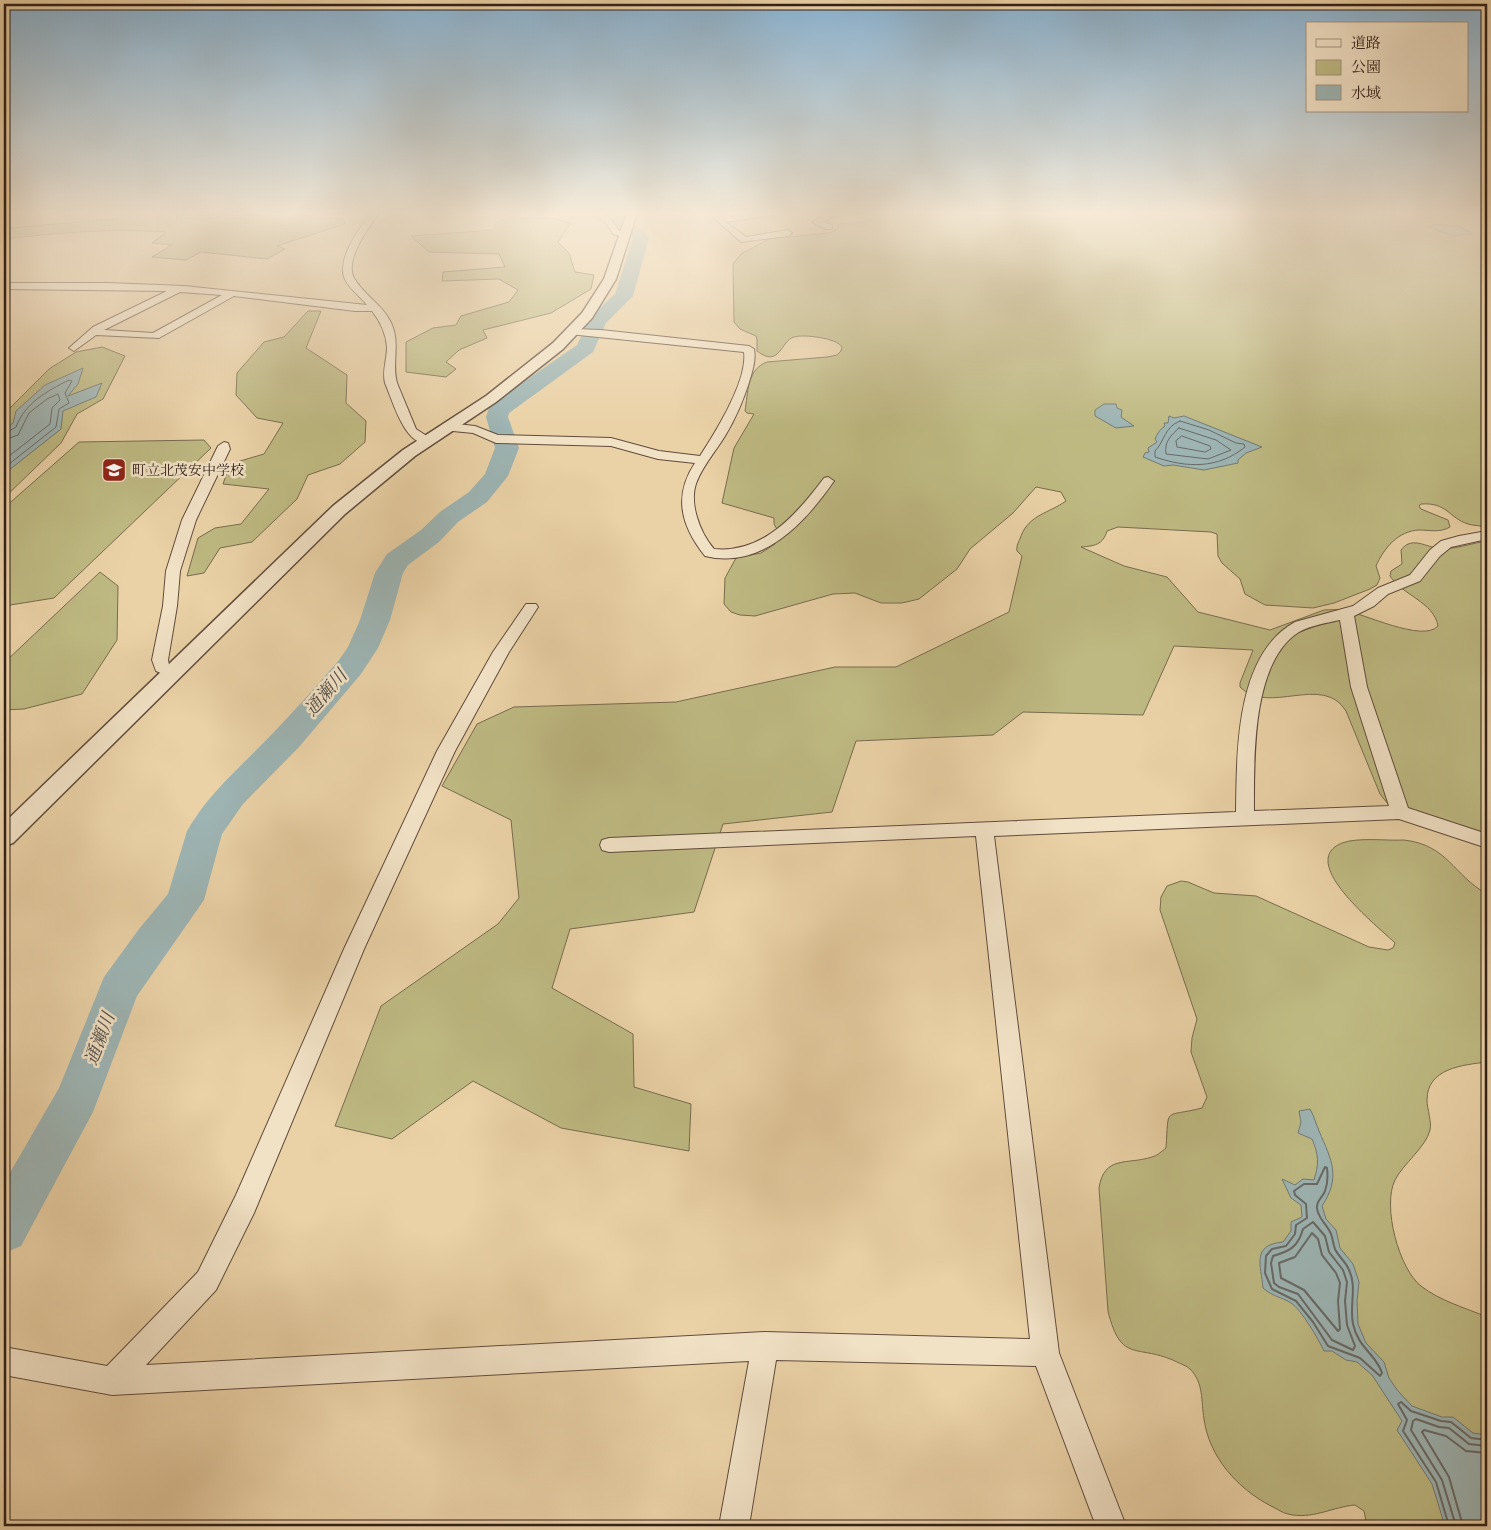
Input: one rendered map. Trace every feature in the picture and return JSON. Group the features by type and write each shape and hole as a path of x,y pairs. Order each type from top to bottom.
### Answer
{"street":[{"path":"354,284 385,320 390,332 392,346 389,375 391,383 411,431 426,440"},
{"path":"4,837 339,510 376,478 426,440 491,399 578,332 607,284"},
{"path":"4,286 82,285 179,289 232,293 355,308 374,308"},
{"path":"74,348 92,332 179,289"},
{"path":"92,332 155,336 232,293"},
{"path":"578,332 749,349 750,356 738,399 704,460 694,473 689,485 693,525 701,543 710,553 720,556 732,556 745,553 769,541 793,523 812,503 828,481"},
{"path":"448,427 475,430 496,439 611,442 658,455 704,460"},
{"path":"173,673 162,668 160,660 170,606 173,571 189,520 224,446"},
{"path":"1245,819 1247,736 1261,671 1278,644 1293,630 1316,620 1346,614 1367,605 1378,594 1418,575 1436,551 1449,542 1487,535"},
{"path":"112,1381 207,1281 245,1204 354,949 442,760 501,652 531,607"},
{"path":"1346,614 1359,687 1400,812"},
{"path":"609,845 1400,812 1487,841"},
{"path":"984,829 1045,1353 1111,1526"},
{"path":"734,1526 765,1346"},
{"path":"4,1361 112,1381 765,1346 1045,1353"}],"green space":[{"path":"508,284 592,284 591,289 551,313 483,330 487,338 459,350 446,362 456,369 446,377 406,372 406,342 433,328 456,325 461,316 509,302 518,290"},
{"path":"733,284 1487,284 1487,528 1470,525 1437,505 1421,504 1419,506 1421,509 1448,520 1450,527 1439,531 1411,531 1398,537 1383,553 1376,566 1380,578 1377,585 1334,603 1313,608 1265,605 1245,594 1240,579 1222,563 1218,556 1217,534 1211,532 1118,527 1107,531 1103,539 1097,544 1081,547 1124,566 1167,577 1198,612 1270,630 1324,610 1343,610 1392,626 1420,631 1430,630 1438,626 1430,611 1395,583 1390,576 1391,571 1402,564 1401,550 1411,543 1445,549 1487,541 1487,838 1392,809 1380,794 1346,711 1336,700 1324,695 1310,694 1265,698 1252,695 1240,687 1240,683 1253,650 1174,646 1143,715 1023,712 993,735 856,741 832,812 723,824 694,912 570,929 552,988 633,1034 634,1087 691,1104 689,1151 561,1128 473,1081 392,1139 335,1126 381,1006 498,924 519,898 511,820 442,786 477,724 514,707 676,702 835,667 896,667 1009,612 1022,556 1017,551 1017,545 1021,536 1029,523 1034,519 1066,501 1061,492 1036,487 1013,513 970,549 957,569 919,599 902,603 881,603 855,593 833,594 755,616 731,612 724,604 725,578 736,558 761,553 775,544 778,531 774,524 774,518 722,503 734,448 754,414 745,411 752,376 760,365 767,362 837,355 842,347 834,341 827,339 799,336 790,339 775,355 771,357 765,356 757,351 756,336 740,329 734,322"},
{"path":"308,311 321,311 306,348 347,375 346,403 366,421 365,442 340,464 308,475 297,499 252,542 220,548 204,573 187,576 198,538 215,528 241,524 269,489 223,484 230,464 264,454 283,423 257,418 236,395 237,373 264,342 284,337"},
{"path":"102,347 125,356 103,399 77,414 61,443 4,498 4,414 49,369 76,352"},
{"path":"204,440 211,448 54,598 4,606 4,508 79,442"},
{"path":"100,572 118,586 117,640 82,694 24,709 4,710 4,663"},
{"path":"1364,840 1404,840 1419,843 1441,854 1475,886 1487,894 1487,1062 1448,1070 1433,1081 1427,1100 1430,1123 1428,1136 1395,1180 1391,1191 1390,1205 1395,1236 1400,1252 1413,1278 1436,1296 1487,1317 1487,1452 1418,1413 1381,1375 1354,1336 1305,1193 1348,1345 1417,1420 1455,1526 1367,1526 1364,1511 1355,1505 1314,1514 1297,1515 1284,1513 1259,1499 1247,1491 1227,1470 1212,1446 1204,1419 1200,1386 1194,1374 1189,1368 1177,1362 1125,1346 1113,1328 1108,1311 1099,1188 1102,1178 1106,1170 1118,1163 1156,1156 1166,1148 1167,1125 1170,1116 1202,1108 1207,1097 1191,1052 1192,1038 1197,1019 1160,910 1161,897 1167,886 1181,881 1214,893 1256,896 1369,947 1388,950 1393,948 1395,943 1359,910 1345,894 1334,879 1328,865 1330,852 1342,843"}],"water":[{"path":"83,368 78,384 68,396 102,383 96,397 63,411 61,429 4,474 4,430 13,423 16,411 45,385"},
{"path":"1104,404 1116,404 1117,408 1122,410 1121,417 1134,426 1116,428 1095,416 1095,410"},
{"path":"1169,416 1174,418 1184,416 1262,447 1246,453 1238,460 1238,463 1204,470 1173,465 1164,466 1143,457 1145,453 1149,452 1148,448 1157,442 1155,439 1160,430 1165,426 1164,423 1168,423"},
{"path":"1310,1109 1331,1160 1333,1177 1328,1196 1322,1206 1326,1219 1336,1230 1340,1248 1353,1264 1359,1282 1357,1301 1358,1324 1366,1343 1384,1362 1389,1378 1412,1406 1442,1417 1453,1417 1473,1433 1487,1435 1487,1526 1445,1526 1432,1484 1397,1430 1402,1421 1372,1375 1357,1362 1346,1360 1332,1351 1324,1351 1300,1311 1291,1303 1271,1294 1263,1288 1260,1264 1262,1252 1266,1247 1283,1242 1291,1231 1291,1222 1302,1217 1301,1205 1291,1198 1282,1179 1295,1185 1303,1179 1314,1180 1316,1174 1317,1155 1312,1139 1298,1133 1301,1122 1299,1111"}],"waterway":[{"name":"通瀬川","path":"4,1229 77,1098 119,989 153,940 185,900 205,831 231,795 287,739 350,667 363,648 375,620 389,573 397,560 430,536 449,517 478,497 496,476 507,448 497,417 498,410 586,348 597,321 624,296 627,284"}],"place":[{"name":"町立北茂安中学校","path":"114,470"}]}
